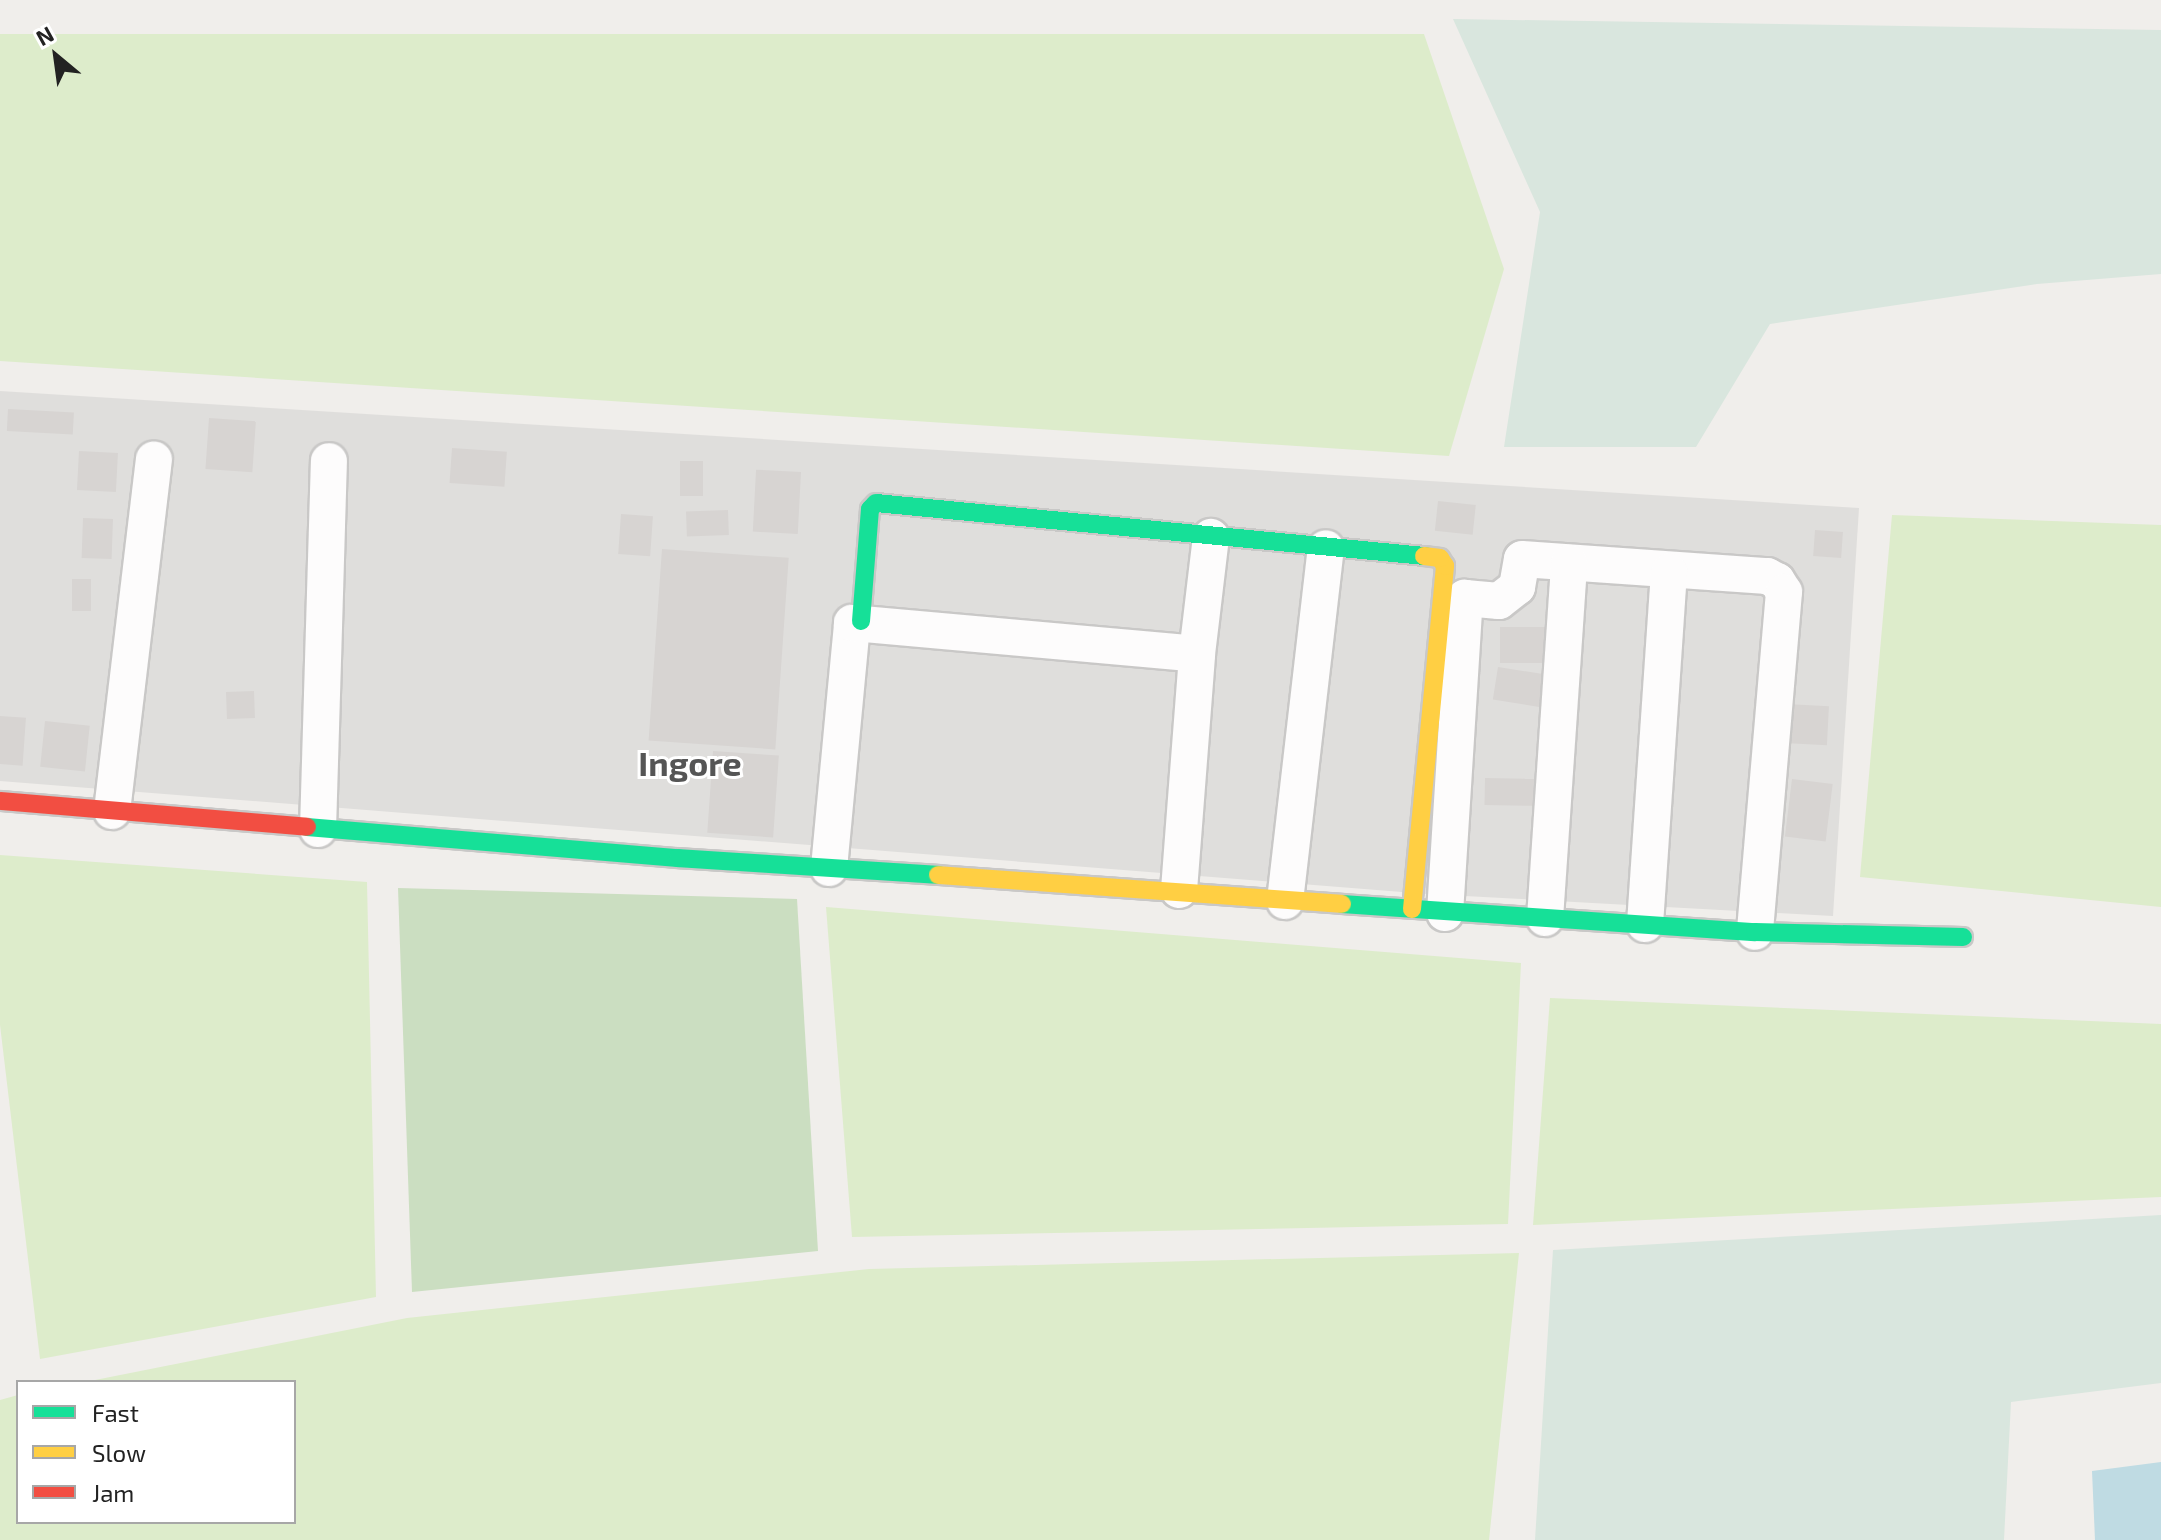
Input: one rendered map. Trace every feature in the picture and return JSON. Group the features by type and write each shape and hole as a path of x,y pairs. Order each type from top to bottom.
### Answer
{"street":[{"path":"112,811 154,459"},
{"path":"318,829 329,461"},
{"path":"861,621 870,509 876,503 1326,548 1432,555 1445,566 1428,911"},
{"path":"1179,890 1197,654 1211,537"},
{"path":"1285,901 1326,548"},
{"path":"1428,911 1465,598 1499,601 1517,587 1522,559 1669,572 1767,576 1777,581 1784,592 1755,932"},
{"path":"1545,918 1569,563"},
{"path":"1645,924 1669,572"},
{"path":"829,868 852,623 861,621 1197,654"},
{"path":"0,801 318,829 829,868 1179,890 1428,911 1755,932 1963,937"}],"shaded area":[{"path":"1453,19 2161,30 2161,274 2037,284 1770,324 1696,447 1504,447 1540,212"},
{"path":"0,391 1859,508 1833,916 1427,894 0,781"},
{"path":"2161,1215 2161,1383 2011,1402 2004,1540 1535,1540 1553,1250"}],"green space":[{"path":"0,34 1424,34 1504,269 1449,456 0,361"},
{"path":"1892,515 2161,525 2161,907 1860,877"},
{"path":"0,855 367,882 376,1297 40,1359 0,1025"},
{"path":"398,888 797,899 818,1251 412,1292"},
{"path":"826,907 1521,963 1508,1224 852,1237"},
{"path":"1550,998 2161,1024 2161,1197 1533,1225"},
{"path":"1519,1253 1489,1540 0,1540 0,1400 16,1396 16,1524 296,1524 296,1380 95,1380 407,1318 869,1269"}],"water":[{"path":"2161,1462 2161,1540 2095,1540 2092,1471"}],"building":[{"path":"8,409 74,412 73,434 7,431"},
{"path":"209,418 256,421 252,472 205,469"},
{"path":"452,448 507,452 504,487 450,483"},
{"path":"79,451 118,453 116,492 77,490"},
{"path":"680,461 703,461 703,496 680,496"},
{"path":"756,470 801,472 798,534 753,532"},
{"path":"1438,501 1476,505 1473,535 1435,531"},
{"path":"728,510 729,535 687,536 686,511"},
{"path":"621,514 653,516 650,556 618,554"},
{"path":"83,518 113,519 112,559 82,558"},
{"path":"1815,530 1843,532 1841,558 1813,556"},
{"path":"662,549 789,558 775,749 649,741"},
{"path":"72,579 91,579 91,611 72,611"},
{"path":"1500,627 1547,627 1547,663 1500,663"},
{"path":"1498,667 1544,674 1539,707 1493,700"},
{"path":"254,691 255,718 227,719 226,692"},
{"path":"1786,704 1829,706 1827,745 1784,743"},
{"path":"0,716 26,718 23,766 0,764"},
{"path":"45,721 90,726 85,771 40,767"},
{"path":"713,751 779,756 773,837 707,833"},
{"path":"1485,778 1534,779 1534,806 1485,805"},
{"path":"1792,779 1833,784 1826,842 1785,837"}],"traffic: fast":[{"path":"861,621 870,509 876,503 1424,556"},
{"path":"307,827 678,858 938,875"},
{"path":"1342,904 1755,932 1963,937"}],"traffic: slow":[{"path":"1412,909 1445,566 1440,558 1424,556"},
{"path":"938,875 1342,904"}],"traffic: jam":[{"path":"0,801 307,827"}],"district":[{"name":"Ingore","path":"690,763"}]}
